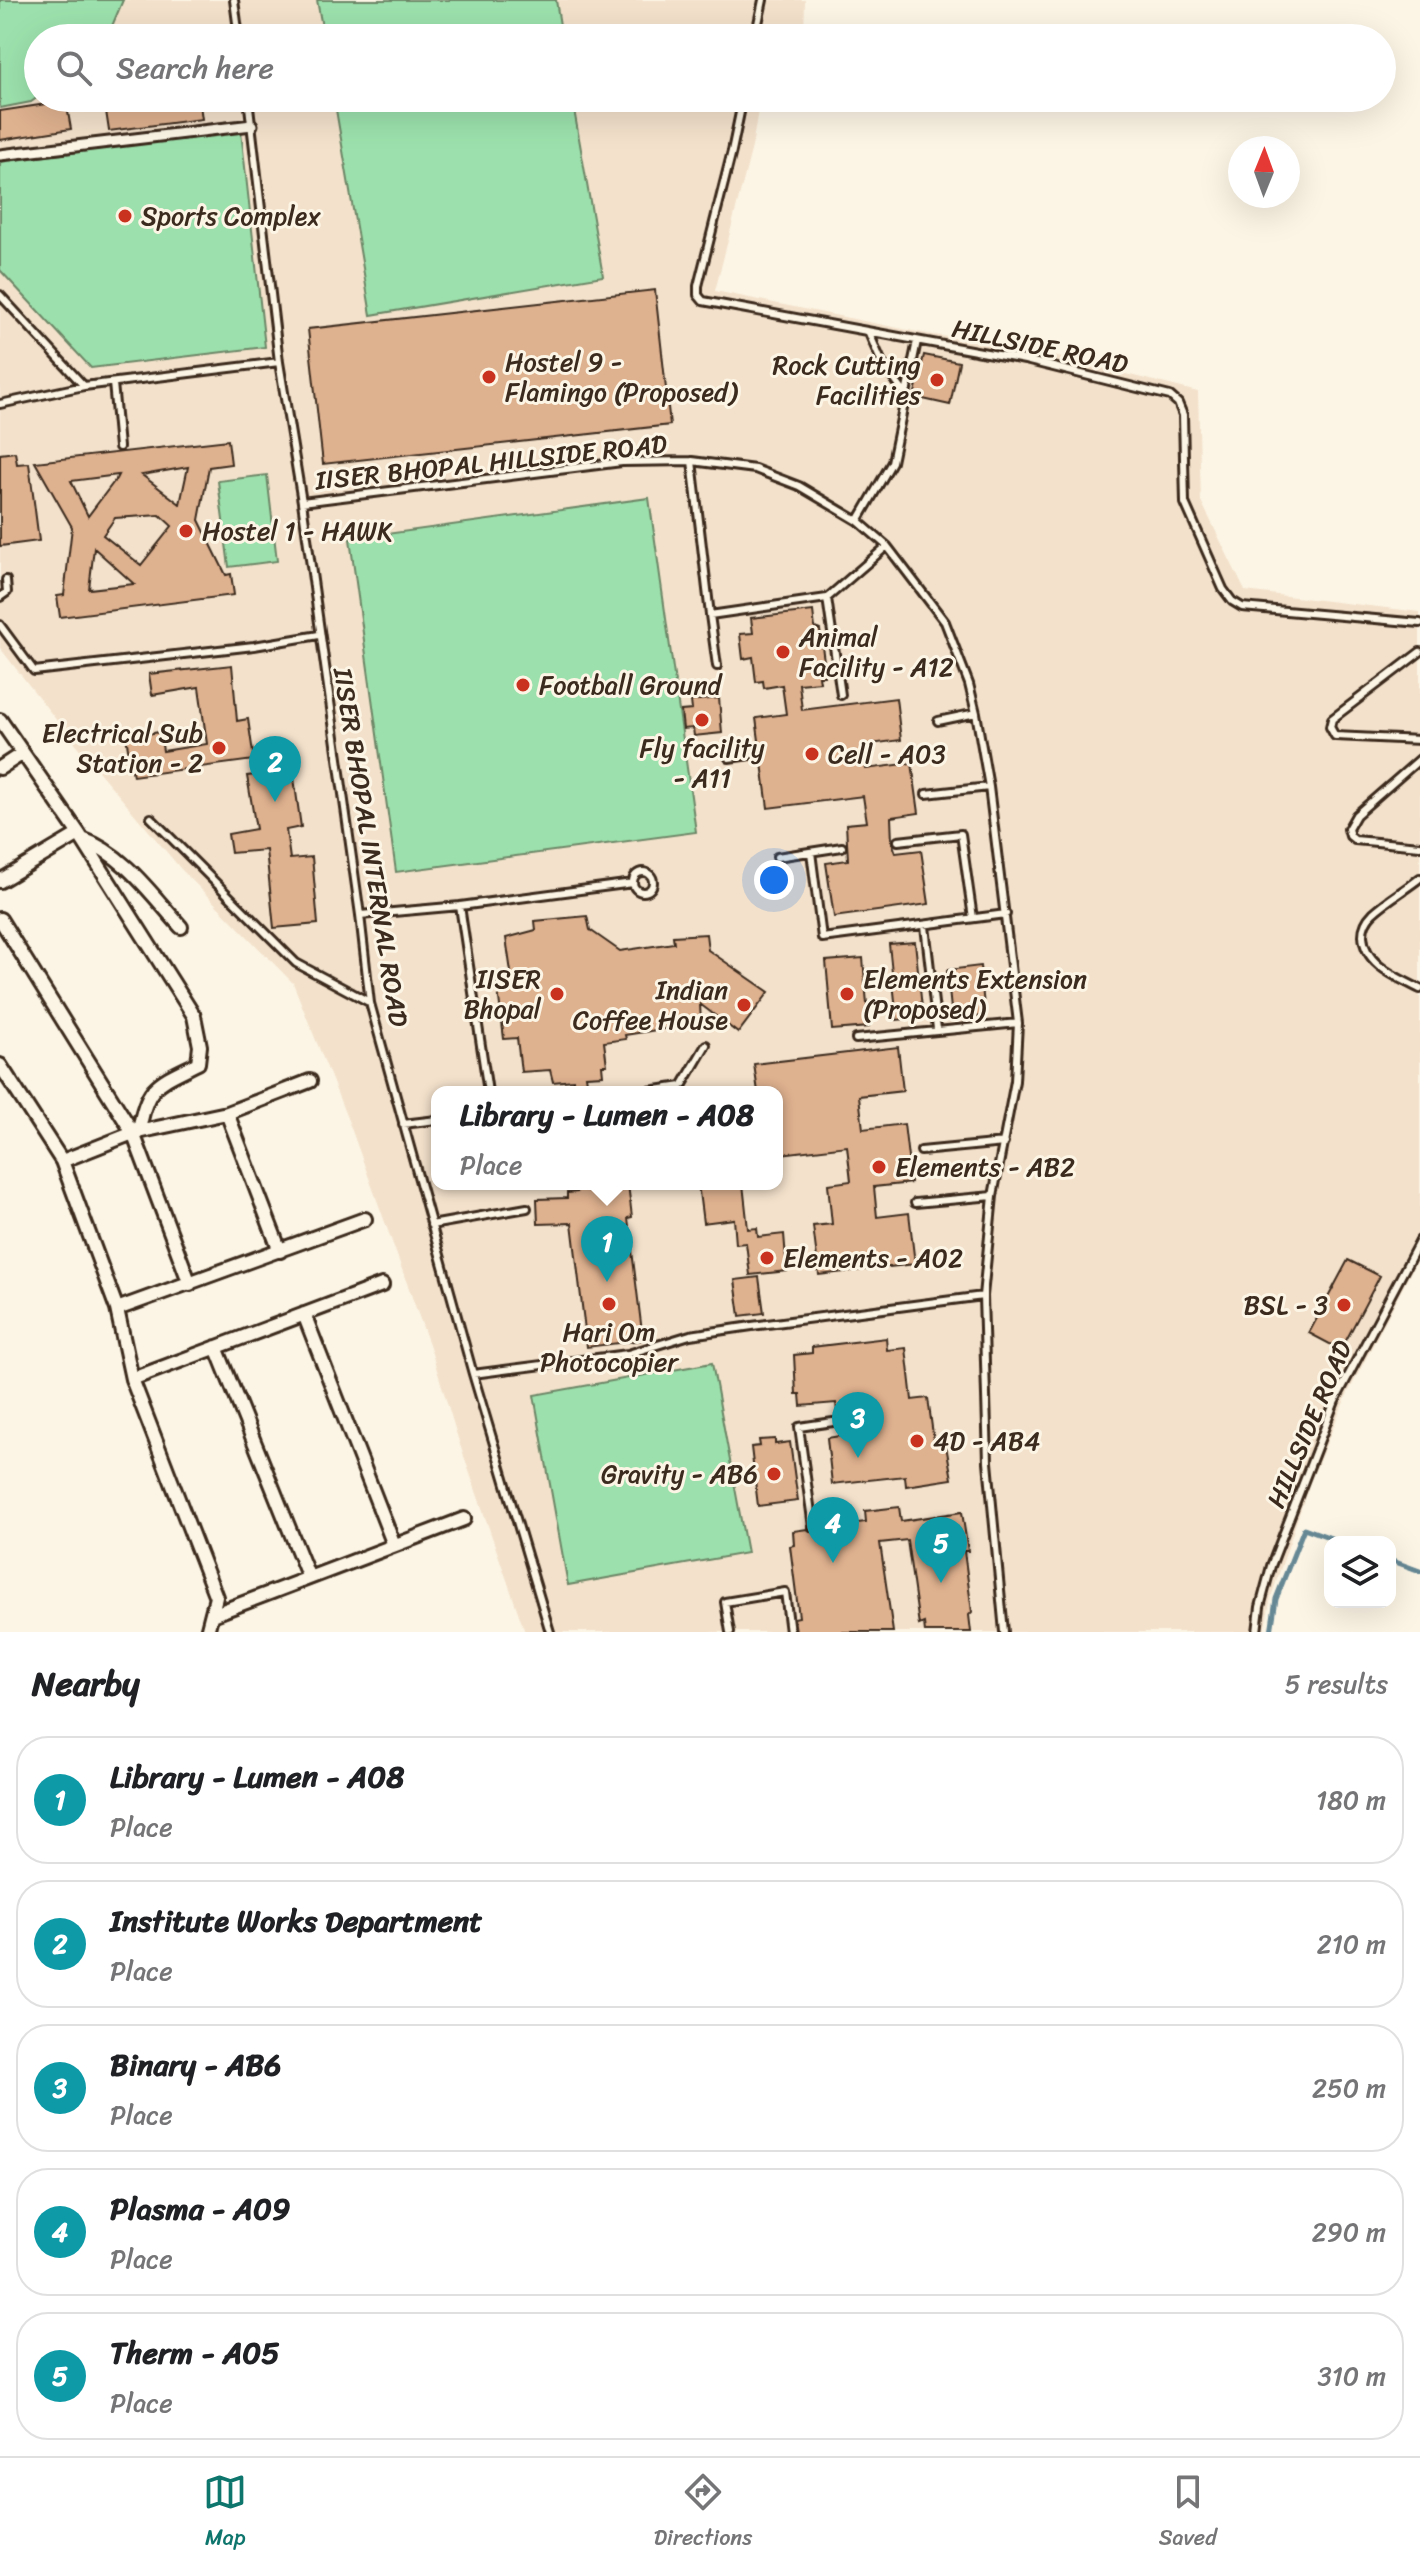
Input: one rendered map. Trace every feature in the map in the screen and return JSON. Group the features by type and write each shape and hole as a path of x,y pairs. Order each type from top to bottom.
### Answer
{"street":[{"path":"0,155 252,125"},
{"path":"0,720 81,836 194,1016 198,1031 198,1063 154,1088 143,1107 136,1132"},
{"path":"0,768 23,753"},
{"path":"0,881 81,836"},
{"path":"81,836 116,856 181,927"},
{"path":"0,919 136,1132 190,1284"},
{"path":"0,1065 62,1161 117,1309 132,1379 216,1597 207,1632"},
{"path":"62,1161 136,1132 227,1113 310,1081"},
{"path":"227,1113 280,1251"},
{"path":"117,1309 365,1219"},
{"path":"132,1379 382,1285"},
{"path":"304,1314 394,1545"},
{"path":"216,1347 309,1578"},
{"path":"212,1615 464,1519"}],"lane":[{"path":"234,0 237,24"},
{"path":"758,24 763,0"},
{"name":"IISER BHOPAL INTERNAL ROAD","path":"250,112 279,362 302,502 370,1003 473,1374 550,1632"},
{"name":"HILLSIDE ROAD","path":"740,112 698,286 698,295 703,301 1025,360 1170,396 1178,403 1183,415 1186,509 1223,589 1232,601 1242,607 1420,623"},
{"path":"0,295 84,386"},
{"path":"869,333 882,363 906,395"},
{"path":"858,521 892,462 917,341"},
{"path":"0,404 84,386 279,362"},
{"path":"113,383 119,447"},
{"path":"692,461 717,666"},
{"name":"IISER BHOPAL HILLSIDE ROAD","path":"302,502 622,462 692,461 755,469 799,486 858,521 887,546 945,622 969,684 976,713 989,787 1018,1023 1015,1081 993,1196 983,1296 988,1462 1004,1632"},
{"path":"710,615 827,598 887,546"},
{"path":"0,597 7,592 6,580"},
{"path":"827,598 841,695"},
{"path":"0,625 34,671 254,646 319,635"},
{"path":"1420,652 1332,719 1330,727 1335,736 1420,740"},
{"path":"938,721 976,713"},
{"path":"729,758 750,755"},
{"path":"1420,759 1356,815 1348,829 1355,840 1420,846"},
{"path":"926,794 989,787"},
{"path":"151,818 296,963 370,1003"},
{"path":"898,841 961,834 973,918"},
{"path":"777,857 842,847"},
{"path":"811,852 822,938 1006,914"},
{"path":"1420,878 1371,914 1363,927 1363,945 1371,957 1382,968 1420,989"},
{"path":"360,915 460,906 633,883"},
{"path":"460,906 487,1086"},
{"path":"925,926 937,1029"},
{"path":"856,1039 1018,1023"},
{"path":"682,1086 706,1045"},
{"path":"403,1124 431,1121"},
{"path":"921,1151 1004,1143"},
{"path":"915,1203 993,1196"},
{"path":"431,1225 527,1208"},
{"name":"HILLSIDE ROAD","path":"1257,1632 1271,1566 1335,1401 1420,1240"},
{"path":"473,1374 628,1354 690,1335 983,1296"},
{"path":"813,1527 799,1427 833,1422"},
{"path":"796,1477 806,1476"},
{"path":"730,1632 725,1602 785,1592 790,1632"}],"shaded area":[{"path":"0,0 805,0 804,24 24,24 24,112 758,112 752,147 715,291 928,334 1026,349 1198,392 1201,501 1245,591 1420,612 1420,1254 1346,1397 1309,1485 1271,1597 1264,1632 525,1632 460,1445 430,1347 351,1128 293,983 181,869 72,740 0,648"}],"green space":[{"path":"0,0 123,0 113,24 24,24 24,103 0,108"},
{"path":"317,0 556,0 560,24 321,24"},
{"path":"336,112 574,112 603,276 371,315"},
{"name":"Sports Complex","path":"241,131 265,347 91,368 0,270 0,162"},
{"path":"267,475 277,561 229,567 218,481"},
{"name":"Football Ground","path":"649,498 696,832 396,872 350,539"},
{"path":"712,1363 747,1553 568,1585 534,1395"}],"building":[{"path":"24,107 24,112 68,112 71,129 0,140 0,111"},
{"path":"106,112 201,112 202,119 109,131"},
{"name":"Hostel 9 - Flamingo (Proposed)","path":"655,290 670,425 323,464 308,329"},
{"name":"Rock Cutting Facilities","path":"924,355 959,362 950,405 914,397"},
{"name":"Hostel 1 - HAWK","path":"228,440 231,464 209,467 199,520 226,575 231,574 234,595 60,617 57,596 64,595 72,527 35,462","holes":["188,467 180,504 142,475","118,475 88,516 71,481","160,515 172,526 141,565 103,535 115,518","94,548 134,584 89,589"]},
{"path":"15,452 17,464 29,463 39,541 0,546 0,454"},
{"path":"813,611 815,628 820,630 825,669 824,676 819,676 820,682 799,684 802,710 896,698 901,740 863,745 866,769 912,763 919,813 891,817 892,842 896,853 921,850 929,904 834,917 826,863 848,860 846,824 867,822 863,796 768,808 756,718 786,714 782,685 764,688 763,681 756,682 753,657 743,659 740,634 753,633 751,618"},
{"path":"232,665 237,721 248,719 254,760 133,776 126,737 160,732 163,751 207,744 199,687 152,695 149,674"},
{"name":"Fly facility - A11","path":"719,698 722,733 694,736 693,728 683,729 681,711 692,710 691,701"},
{"path":"293,771 301,827 286,830 290,859 312,857 318,924 274,928 266,850 231,853 228,834 256,829 247,776"},
{"path":"587,916 590,930 620,951 674,943 673,936 706,934 708,950 769,992 738,1033 700,1004 701,1023 625,1035 626,1039 604,1042 607,1065 602,1065 603,1075 586,1076 587,1082 553,1082 550,1070 521,1072 517,1038 504,1039 496,973 511,972 506,938 536,930 535,921"},
{"path":"915,942 923,1017 897,1020 889,944"},
{"name":"Elements Extension (Proposed)","path":"863,958 869,1027 832,1030 826,961"},
{"path":"980,966 985,1016 952,1019 947,970"},
{"name":"Elements - AB2","path":"898,1047 903,1091 859,1096 863,1129 904,1124 911,1183 874,1187 877,1217 909,1213 915,1264 819,1275 813,1226 832,1224 828,1184 851,1181 847,1146 783,1154 783,1086 757,1086 754,1064"},
{"path":"629,1190 632,1217 628,1218 643,1340 587,1347 572,1223 538,1224 537,1199 567,1198 567,1193"},
{"path":"699,1190 744,1190 748,1229 757,1228 758,1237 784,1234 787,1271 750,1275 746,1243 736,1244 734,1219 703,1223"},
{"name":"BSL - 3","path":"1348,1260 1380,1276 1341,1350 1309,1333"},
{"name":"Elements - A02","path":"759,1277 764,1313 740,1316 735,1280"},
{"path":"886,1338 887,1350 906,1348 912,1400 928,1398 934,1442 945,1440 952,1479 906,1486 905,1476 832,1484 827,1438 840,1436 836,1403 801,1406 800,1394 796,1394 794,1355 812,1353 812,1347"},
{"name":"Gravity - AB6","path":"775,1439 775,1444 790,1442 798,1501 758,1506 751,1447 760,1446 759,1440"},
{"path":"899,1507 901,1521 962,1512 968,1551 964,1551 972,1612 969,1615 971,1632 925,1632 924,1623 919,1625 907,1540 880,1543 893,1632 796,1632 794,1618 799,1617 790,1546 794,1545 793,1531 807,1529 813,1533 819,1528 866,1522 865,1511"}],"waterway":[{"path":"1271,1632 1276,1599 1304,1528 1326,1536"},
{"path":"1396,1562 1420,1571"}],"place":[{"name":"Sports Complex","path":"125,216"},
{"name":"Hostel 9 - Flamingo (Proposed)","path":"489,377"},
{"name":"Rock Cutting Facilities","path":"937,380"},
{"name":"Hostel 1 - HAWK","path":"186,531"},
{"name":"Animal Facility - A12","path":"783,652"},
{"name":"Football Ground","path":"523,685"},
{"name":"Fly facility - A11","path":"702,720"},
{"name":"Electrical Sub Station - 2","path":"219,748"},
{"name":"Cell - A03","path":"812,754"},
{"name":"Institute Works Department","path":"275,802"},
{"name":"IISER Bhopal","path":"557,994"},
{"name":"Elements Extension (Proposed)","path":"847,994"},
{"name":"Indian Coffee House","path":"744,1005"},
{"name":"Elements - AB2","path":"879,1167"},
{"name":"Elements - A02","path":"767,1258"},
{"name":"Library - Lumen - A08","path":"607,1282"},
{"name":"Hari Om Photocopier","path":"609,1304"},
{"name":"BSL - 3","path":"1344,1305"},
{"name":"4D - AB4","path":"917,1441"},
{"name":"Binary - AB6","path":"858,1458"},
{"name":"Gravity - AB6","path":"774,1474"},
{"name":"Plasma - A09","path":"833,1563"},
{"name":"Therm - A05","path":"941,1583"}]}
